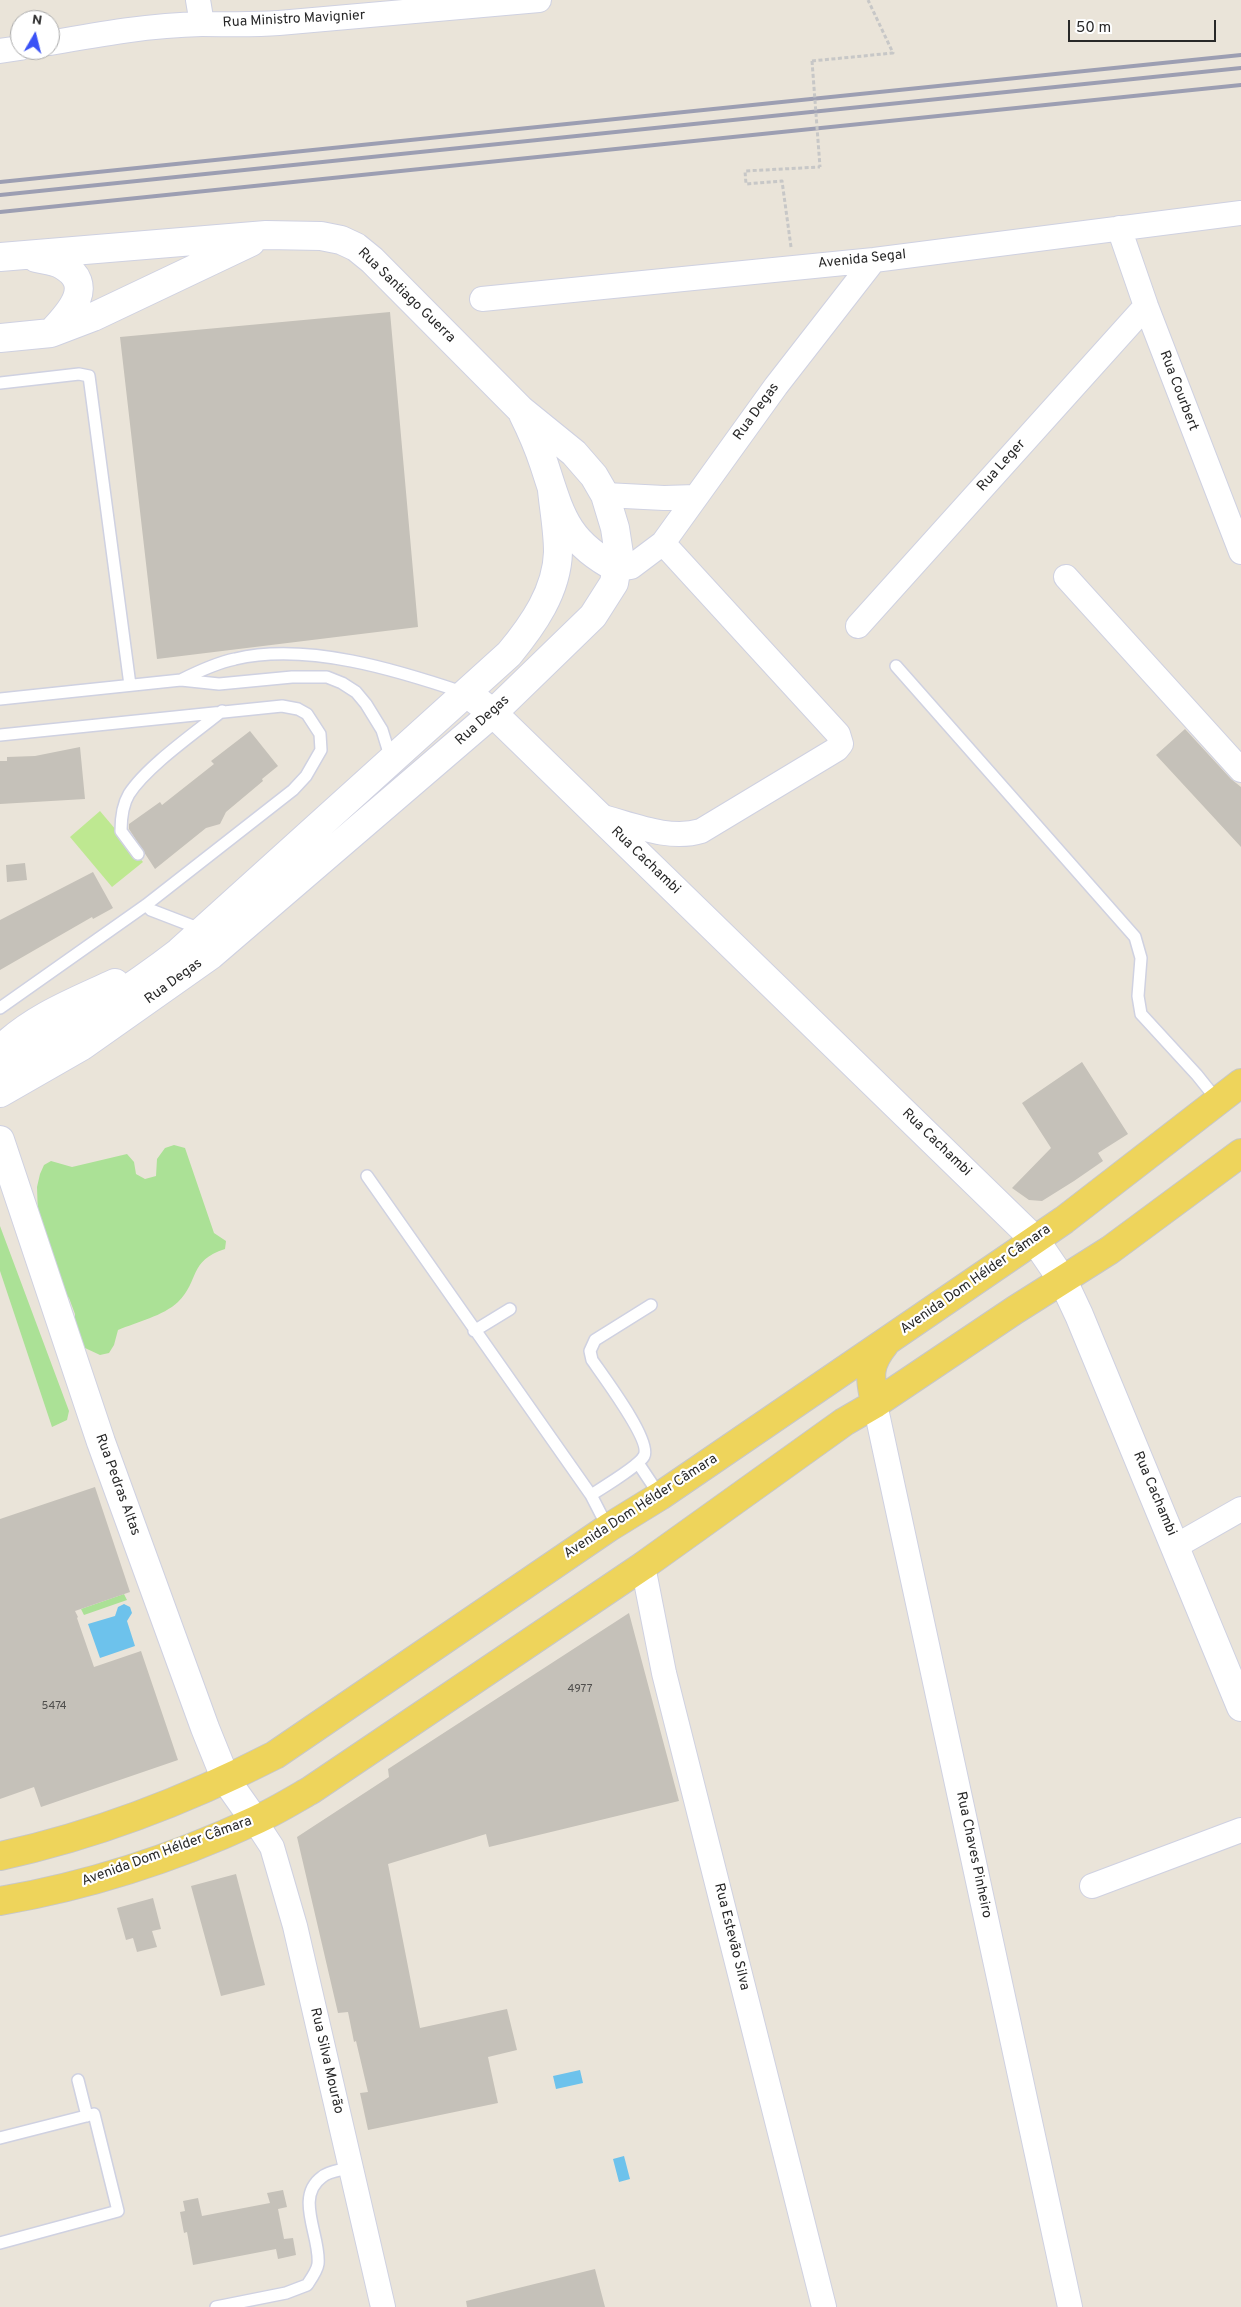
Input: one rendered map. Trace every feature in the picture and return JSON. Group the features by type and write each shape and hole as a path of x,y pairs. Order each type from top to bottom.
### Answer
{"main road":[{"name":"Rua Santiago Guerra","path":"0,338 51,333 93,317 266,234"},
{"name":"Rua Santiago Guerra","path":"12,256 266,234 321,236 341,240 356,247 372,260 521,410 574,454 594,476 605,496 615,528 619,554 618,570"},
{"path":"12,256 62,265 72,274 78,286 78,300 72,310 51,333"},
{"name":"Rua Santiago Guerra","path":"521,410 536,441 552,490"},
{"path":"552,490 558,510 568,530 588,550 618,570"},
{"name":"Rua Degas","path":"0,1067 85,1019 179,952 468,694 509,654 530,629 542,607 553,578 558,554 552,490"},
{"name":"Rua Degas","path":"0,1093 82,1046 198,965 493,713 593,616 606,598 618,570"},
{"name":"Rua Cachambi","path":"468,694 493,713 1035,1240 1064,1281 1176,1546 1241,1707"},
{"path":"0,1050 23,1029 47,1014 179,952"},
{"name":"Avenida Dom Hélder Câmara","path":"0,1856 75,1837 139,1817 226,1780 276,1756 608,1528 660,1496 1064,1220 1241,1083"},
{"name":"Rua Pedras Altas","path":"0,1140 112,1472 226,1780 255,1821"},
{"name":"Avenida Dom Hélder Câmara","path":"0,1901 44,1894 117,1872 203,1842 255,1821 311,1790 643,1566 844,1422 876,1404 1006,1316 1064,1281 1110,1250 1241,1153"},
{"path":"876,1404 870,1370 875,1356 886,1343"}],"street":[{"path":"198,0 202,24"},
{"name":"Rua Ministro Mavignier","path":"60,41 102,33 202,24 238,26 539,0"},
{"name":"Avenida Segal","path":"482,299 874,260 1241,213"},
{"name":"Rua Courbert","path":"1118,228 1146,306 1241,552"},
{"name":"Rua Degas","path":"618,570 631,567 663,543 776,386 874,260"},
{"name":"Rua Leger","path":"858,626 1146,306"},
{"path":"605,496 696,497"},
{"path":"599,816 662,833 686,835 701,831 837,749 841,744 838,734 663,543"},
{"path":"1066,577 1241,770"},
{"name":"Rua Chaves Pinheiro","path":"876,1404 1070,2307"},
{"path":"1176,1546 1241,1509"},
{"name":"Rua Estevão Silva","path":"643,1566 664,1673 824,2307"},
{"name":"Rua Silva Mourão","path":"255,1821 272,1847 295,1926 383,2307"},
{"path":"1092,1886 1241,1830"}],"lane":[{"path":"0,384 79,374 89,376 130,685"},
{"path":"181,680 207,668 237,658 292,654 325,656 357,662 422,678 468,694"},
{"path":"896,666 1135,937 1140,958 1138,996 1141,1014 1197,1075 1217,1100"},
{"path":"0,699 181,680 219,684 309,676 327,678 342,683 356,692 376,718 386,740 391,762"},
{"path":"0,735 282,706 298,708 307,714 318,730 322,745 315,765 293,790 146,904 0,1008"},
{"path":"138,854 121,831 123,809 129,794 157,764 222,711"},
{"path":"146,904 152,910 203,930"},
{"path":"367,1176 474,1332 591,1495 608,1528"},
{"path":"591,1495 638,1463 646,1451 645,1444 631,1417 592,1360 590,1351 595,1340 650,1305"},
{"path":"474,1332 510,1309"},
{"path":"638,1463 660,1496"},
{"path":"78,2080 87,2116"},
{"path":"0,2138 94,2114 118,2211 0,2243"},
{"path":"216,2307 286,2293 308,2285 318,2266 317,2239 309,2211 311,2190 322,2176 351,2167"}],"path":[{"path":"794,268 782,180 746,184 745,172 820,167 812,61 893,53 868,0"}],"green space":[{"path":"100,811 143,862 112,887 70,837"},
{"path":"174,1145 185,1148 214,1233 226,1241 225,1249 205,1259 185,1294 178,1302 157,1315 118,1330 114,1345 109,1353 100,1355 85,1348 75,1325 75,1314 69,1298 58,1288 38,1215 37,1187 40,1174 44,1165 51,1161 72,1167 127,1154 134,1162 136,1174 145,1179 156,1176 157,1159 165,1148"},
{"path":"0,1226 69,1411 67,1420 52,1427 0,1271"},
{"path":"124,1594 127,1600 84,1615 81,1609"}],"water":[{"path":"124,1604 130,1607 132,1613 127,1621 135,1646 100,1658 88,1624 115,1616 118,1607"},
{"path":"580,2070 583,2083 556,2089 553,2076"},
{"path":"624,2156 630,2179 619,2182 613,2159"}],"building":[{"path":"390,312 418,627 157,659 120,337"},
{"path":"1185,729 1231,779 1241,787 1241,847 1156,755"},
{"path":"250,731 278,766 226,812 220,824 206,828 155,869 129,829 129,824 160,802 162,805 214,764 211,761"},
{"path":"80,747 85,799 0,804 0,761 7,761 7,757 35,756"},
{"path":"25,863 27,880 7,882 6,865"},
{"path":"93,872 113,908 93,919 92,917 0,970 0,920"},
{"path":"1082,1062 1128,1134 1098,1153 1103,1161 1074,1181 1042,1201 1029,1200 1012,1188 1051,1148 1022,1103"},
{"path":"95,1487 130,1592 75,1611 77,1618 94,1667 141,1651 178,1760 41,1807 34,1787 0,1799 0,1519"},
{"path":"629,1613 679,1801 489,1847 486,1834 388,1864 420,2028 507,2009 517,2050 488,2057 498,2103 368,2130 360,2093 368,2092 356,2041 354,2042 348,2012 338,2013 297,1837 389,1777 388,1769"},
{"path":"236,1874 265,1985 221,1996 191,1886"},
{"path":"153,1898 161,1929 152,1931 157,1947 137,1952 133,1938 126,1940 117,1908"},
{"path":"283,2190 287,2207 278,2209 284,2239 293,2238 296,2255 278,2259 276,2249 193,2265 187,2232 184,2233 180,2212 185,2211 183,2201 198,2198 202,2216 270,2203 267,2193"},
{"path":"595,2269 605,2307 467,2307 466,2301"}],"railway":[{"path":"0,182 1241,55"},
{"path":"0,195 1241,68"},
{"path":"0,212 1241,85"}]}
